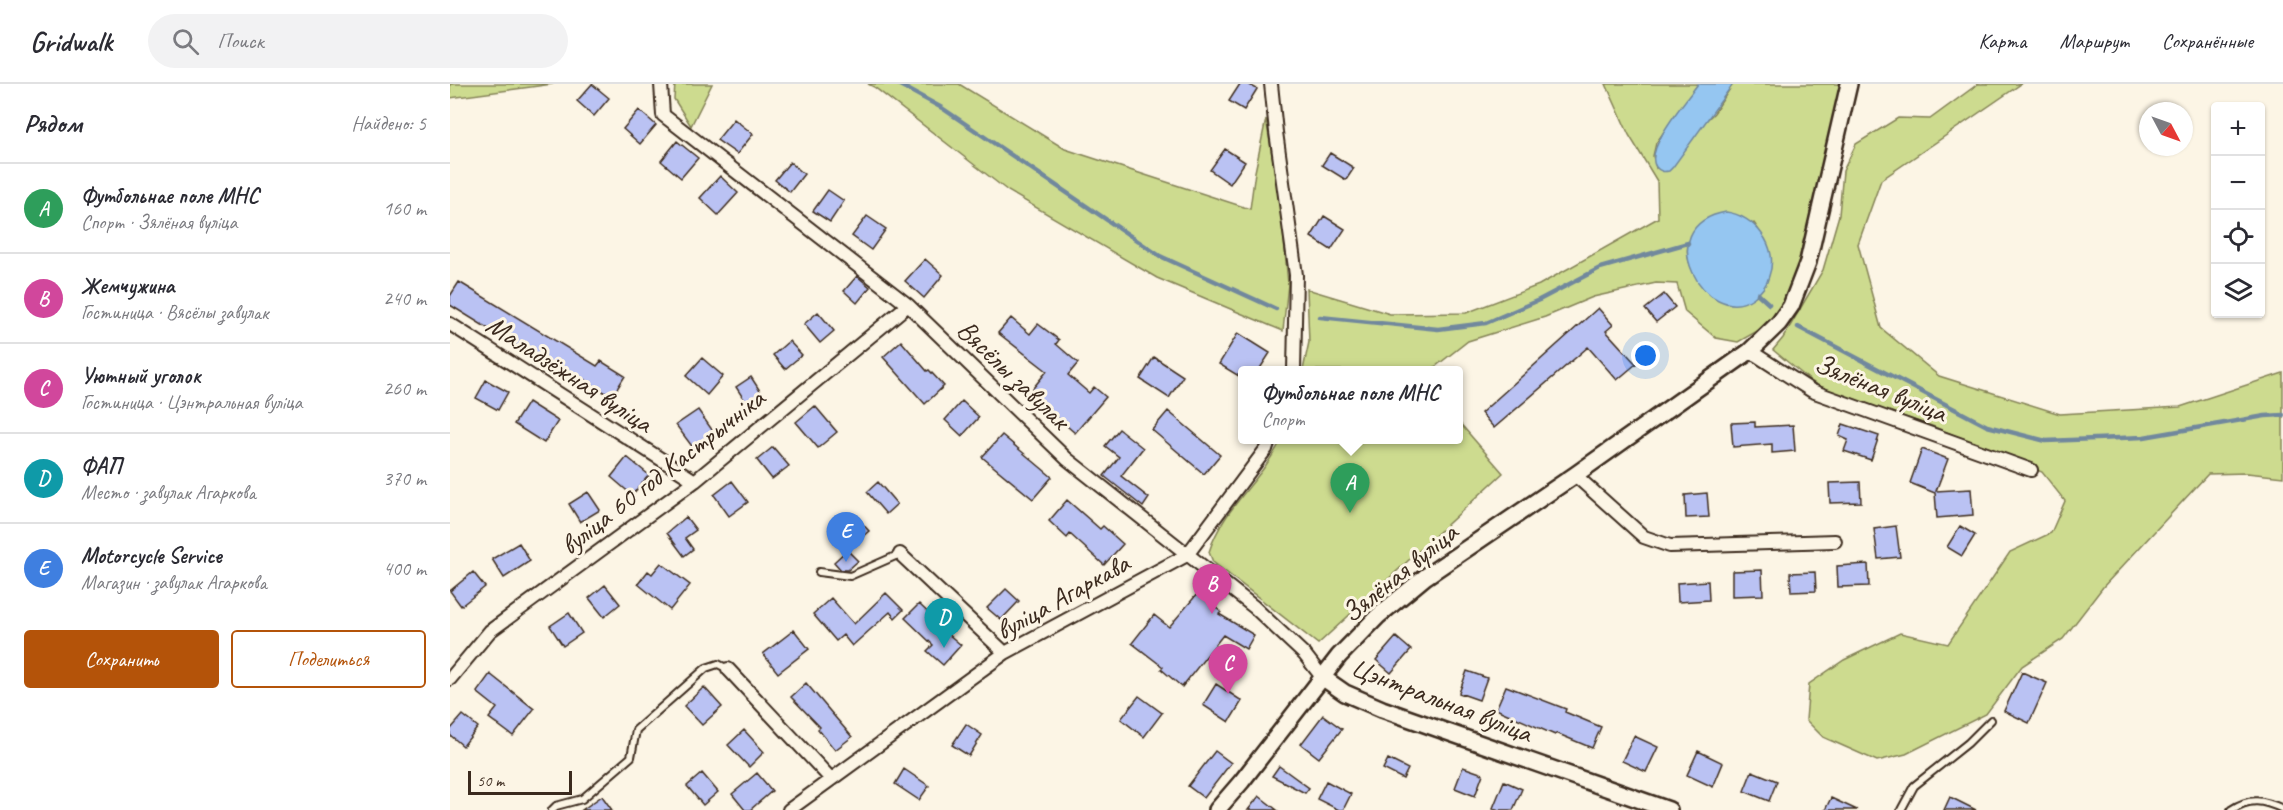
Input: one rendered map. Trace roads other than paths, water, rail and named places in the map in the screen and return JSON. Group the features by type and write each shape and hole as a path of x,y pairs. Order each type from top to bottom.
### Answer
{"street":[{"name":"Вясёлы завулак","path":"661,84 663,115 908,305 1067,459 1254,607 1305,655 1322,678"},
{"path":"1272,84 1276,132 1296,274 1294,366"},
{"path":"1750,351 1779,323 1791,306 1801,285 1849,84"},
{"name":"вуліца 60 год Кастрычніка","path":"450,679 490,632 695,481 908,305"},
{"name":"Маладзёжная вуліца","path":"450,324 695,481"},
{"name":"Зялёная вуліца","path":"1322,678 1358,635 1401,596 1750,351 1812,391 2031,470"},
{"name":"вуліца Агаркава","path":"789,810 1005,653 1187,555 1268,444"},
{"path":"1575,475 1644,537 1670,546 1835,541"},
{"path":"900,554 1005,653"},
{"path":"728,669 831,779"},
{"name":"Цэнтральная вуліца","path":"1217,810 1322,678 1345,693 1382,709 1669,810"}],"lane":[{"path":"819,572 850,576 900,554"},
{"path":"552,810 555,806 582,799 631,757 636,730 706,668 718,664 728,669"},
{"path":"1901,810 1914,786 1968,743 1990,720"},
{"path":"2231,810 2241,803 2264,800 2283,809"}],"water":[{"path":"1698,84 1733,84 1673,167 1669,171 1661,171 1656,167 1654,159 1661,137 1676,112"},
{"path":"1726,212 1736,214 1755,226 1768,244 1771,254 1767,283 1753,298 1735,304 1718,300 1703,289 1693,272 1688,254 1690,236 1703,221"}],"waterway":[{"path":"898,84 942,108 1160,256 1276,309"},
{"path":"1320,317 1438,329 1486,323 1539,300 1600,268 1688,243"},
{"path":"1758,294 1769,304"},
{"path":"1798,327 1987,426 2046,441 2144,437 2265,416 2283,415"}],"place":[{"name":"Футбольнае поле МНС","path":"1350,513"},
{"name":"Motorcycle Service","path":"846,562"},
{"name":"Жемчужина","path":"1212,614"},
{"name":"ФАП","path":"944,648"},
{"name":"Уютный уголок","path":"1228,694"}]}
